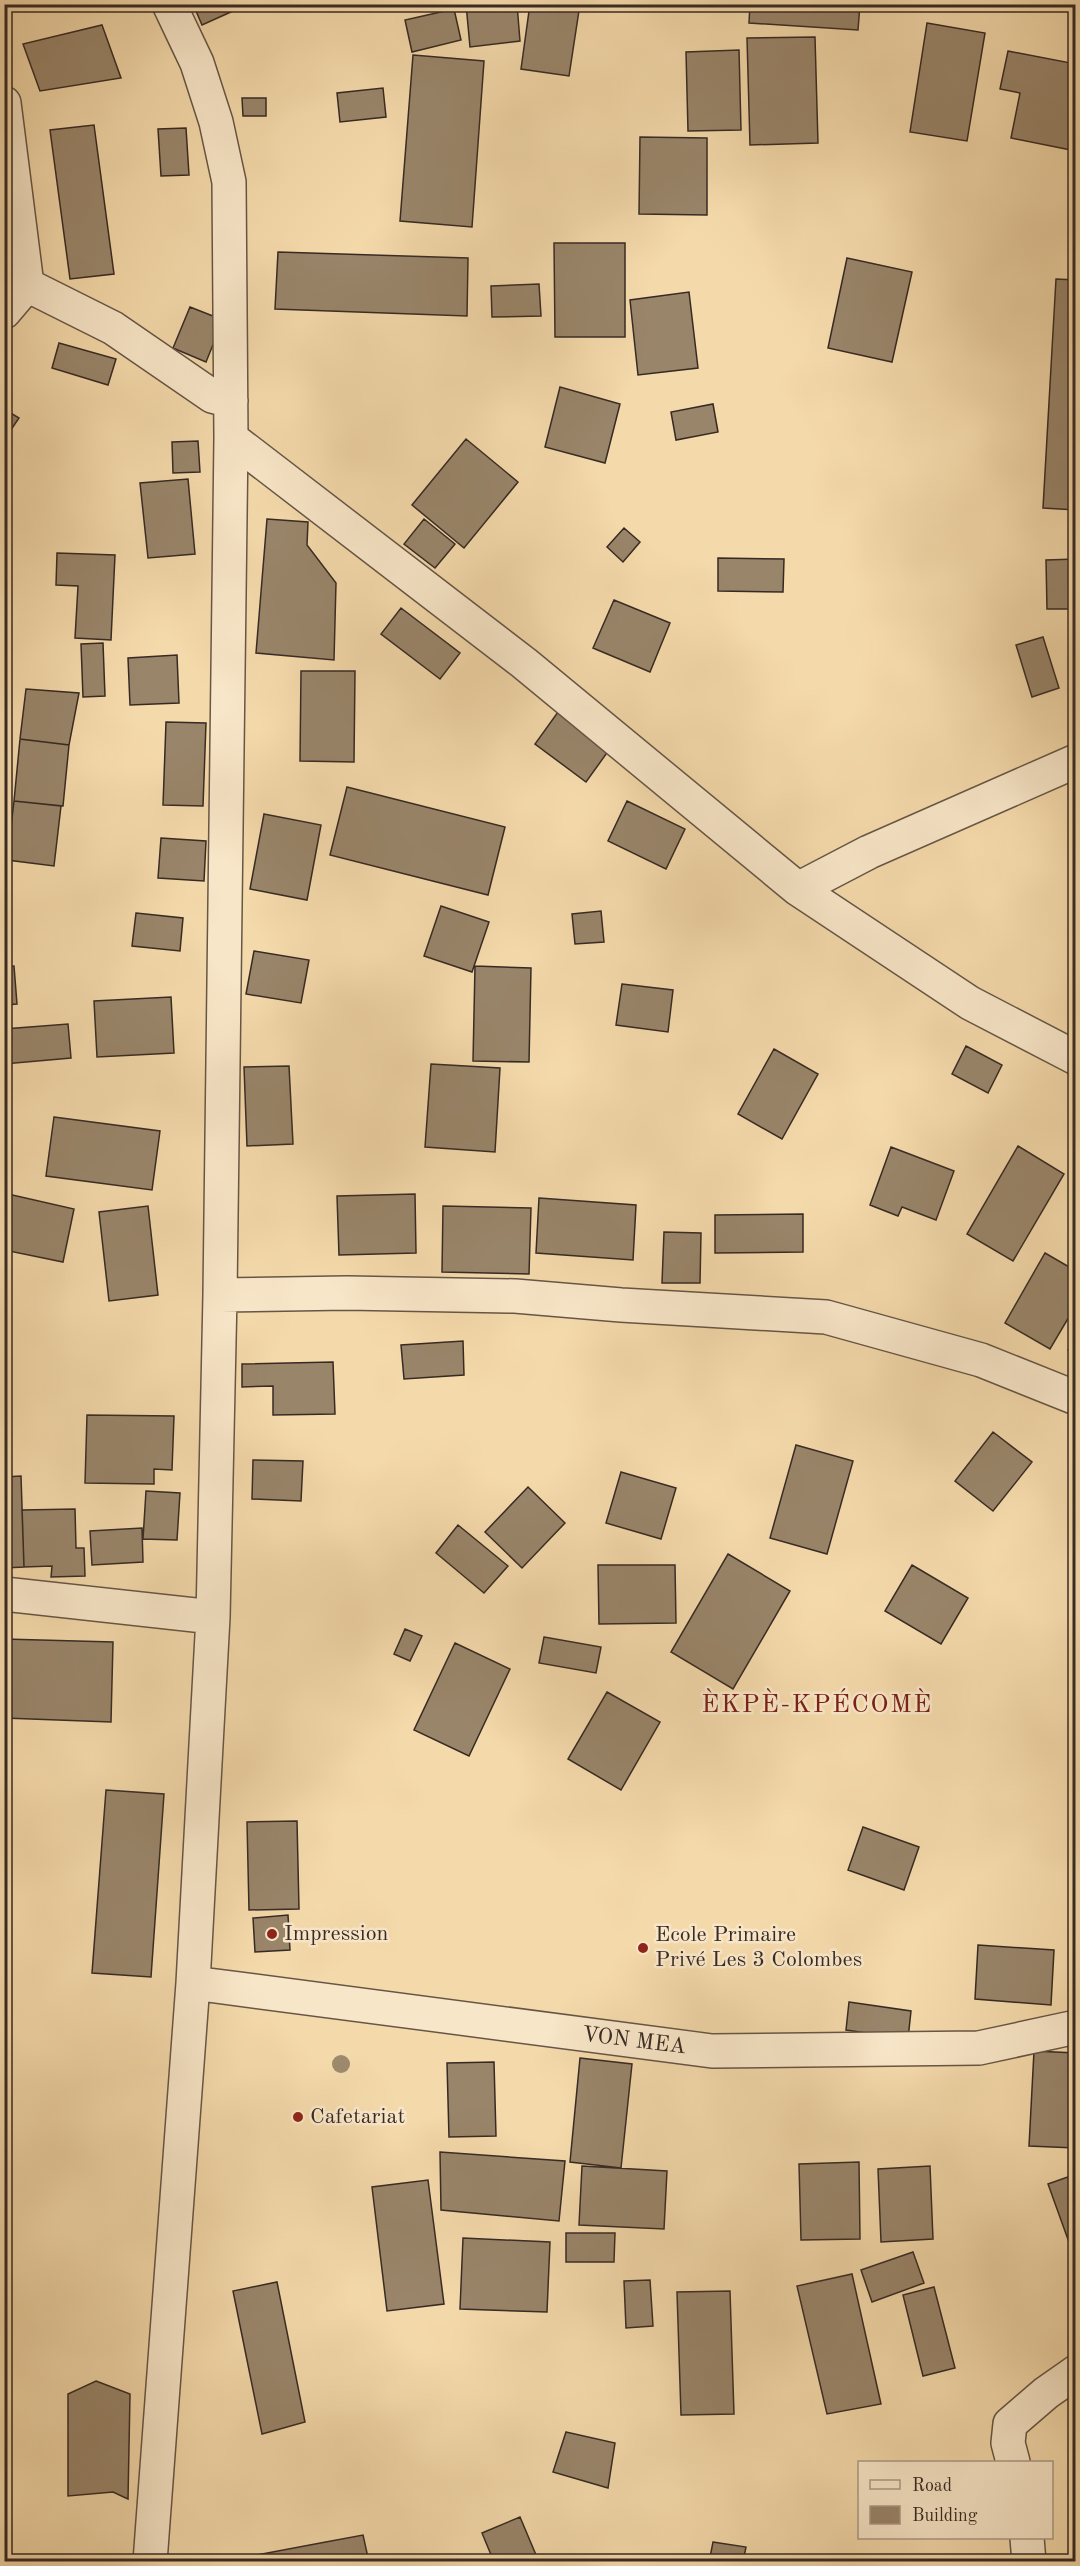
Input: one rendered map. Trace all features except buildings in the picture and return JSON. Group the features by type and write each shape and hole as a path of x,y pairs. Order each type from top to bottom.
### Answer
{"street":[{"path":"150,2562 193,1983 213,1617 220,1295 231,438 229,182 216,122 197,63 169,4"},
{"path":"4,103 27,285 4,312"},
{"path":"27,285 113,328 212,396 231,401"},
{"path":"231,438 524,663 798,889 970,1003 1076,1058"},
{"path":"798,889 869,852 1076,761"},
{"path":"220,1295 347,1293 515,1296 621,1305 826,1317 981,1360 1076,1398"},
{"path":"4,1594 213,1617"},
{"name":"VON MEA","path":"193,1983 712,2051 979,2048 1076,2027"},
{"path":"1012,2461 1008,2443 1010,2424 1031,2404 1076,2372"},
{"path":"1027,2539 1029,2562"}],"place":[{"name":"Impression","path":"272,1934"},
{"name":"Ecole Primaire Privé Les 3 Colombes","path":"643,1948"},
{"name":"Cafetariat","path":"298,2117"}],"district":[{"name":"ÈKPÈ-KPÉCOMÈ","path":"817,1705"}]}
